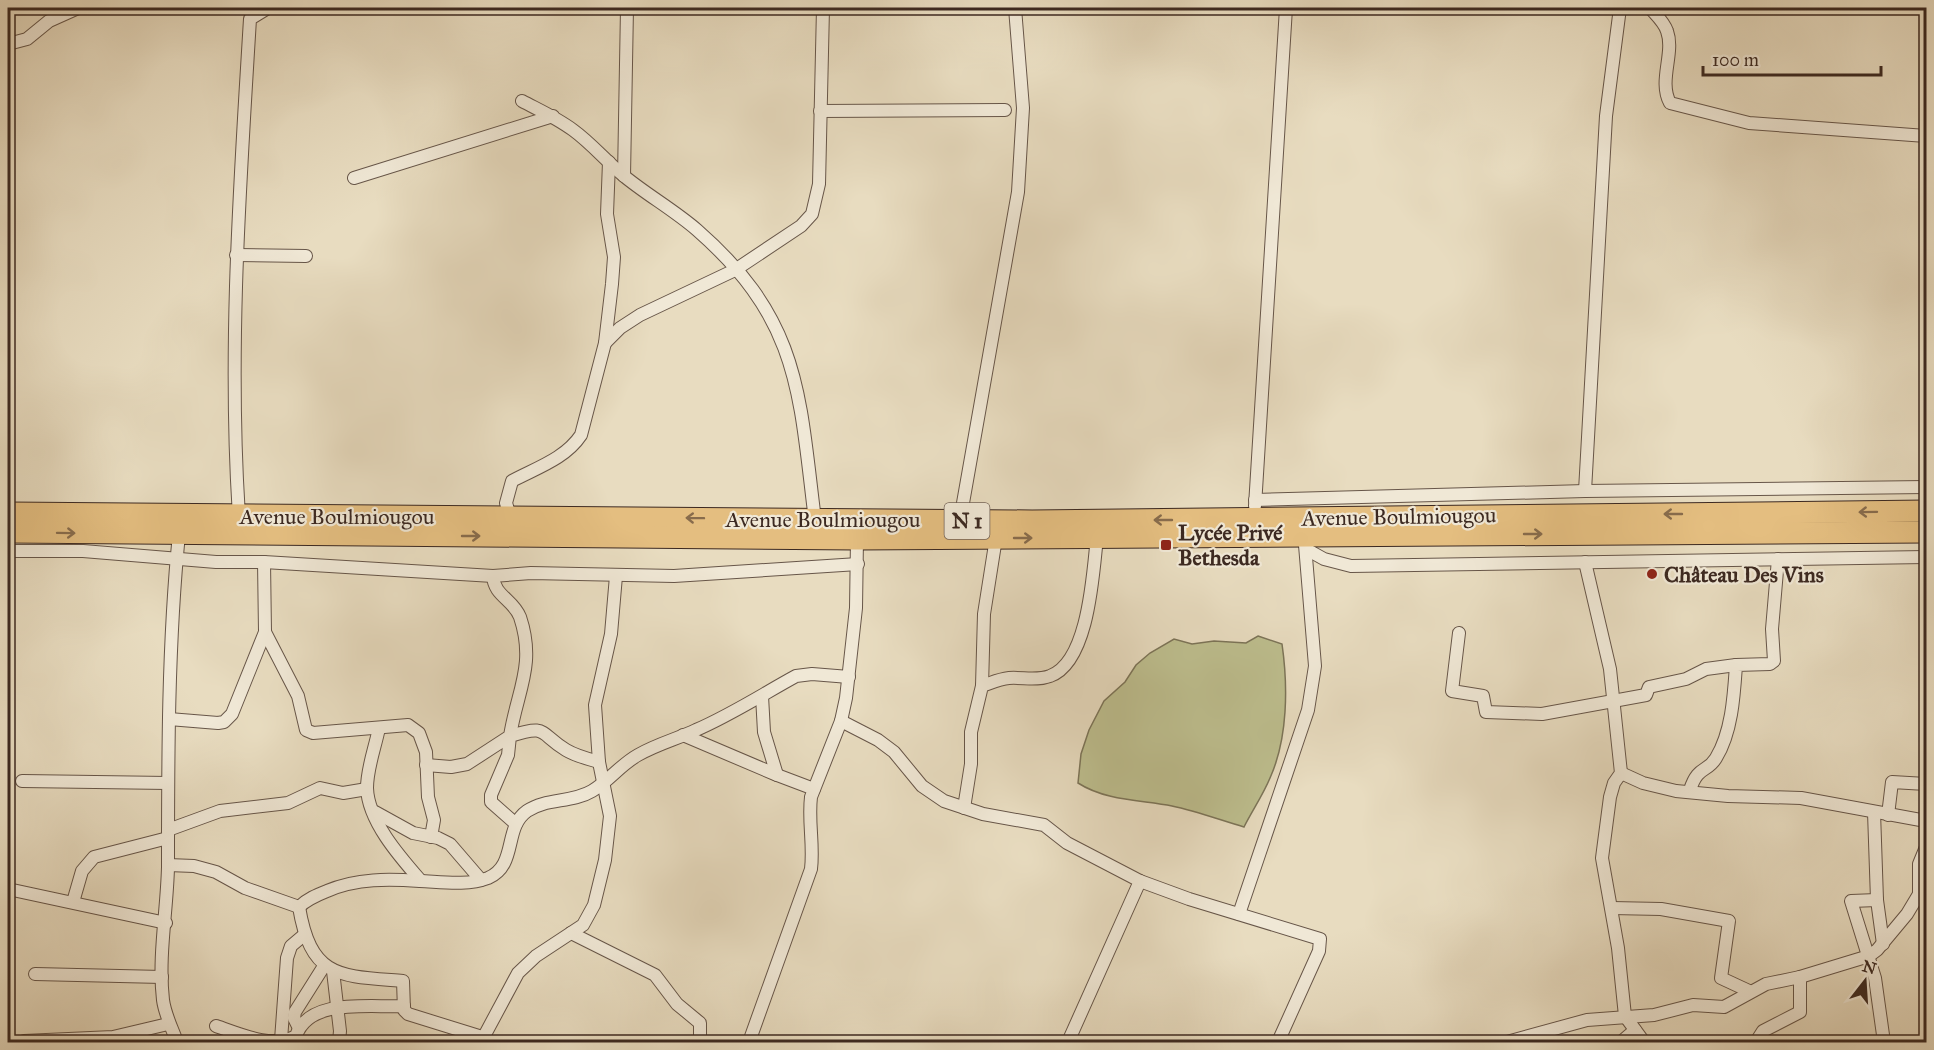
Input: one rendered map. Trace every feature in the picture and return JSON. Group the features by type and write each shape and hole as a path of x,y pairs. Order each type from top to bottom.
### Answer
{"highway":[{"name":"Avenue Boulmiougou","path":"8,513 960,520 1926,511"},
{"name":"Avenue Boulmiougou","path":"8,532 857,539 1097,537 1255,518 1305,542 1926,532"}],"street":[{"path":"8,44 27,39 48,21 78,8"},
{"path":"239,516 234,386 236,255 250,19 268,8"},
{"path":"624,176 627,8"},
{"path":"605,343 620,328 640,315 735,270 801,226 812,214 819,184 823,8"},
{"path":"960,520 1018,192 1023,108 1015,8"},
{"path":"1286,8 1255,518 1585,491 1926,487"},
{"path":"1585,491 1605,116 1620,8"},
{"path":"1650,8 1666,27 1669,36 1667,84 1670,103 1749,123 1926,136"},
{"path":"522,101 573,130 624,176 695,229 735,270 767,309 781,334 792,366 804,420 814,520"},
{"path":"820,111 1005,110"},
{"path":"354,178 553,117"},
{"path":"510,516 506,503 512,481 561,456 574,446 581,435 605,343 614,257 607,214 609,162"},
{"path":"236,255 306,256"},
{"path":"177,1042 168,1024 163,1001 162,977 168,865 169,719 179,534"},
{"path":"982,686 1008,678 1048,677 1067,666 1084,620 1097,537"},
{"path":"964,808 971,764 971,732 982,686 984,614 996,538"},
{"path":"749,1042 811,869 814,852 810,809 814,789 842,721 849,677 858,564 857,539"},
{"path":"1305,542 1324,559 1351,566 1926,557"},
{"path":"1239,914 1308,710 1314,681 1305,542"},
{"path":"8,551 83,551 176,560 264,562 493,576 674,576 858,564"},
{"path":"1459,633 1452,690 1483,696 1486,712 1542,714 1646,695 1649,687 1686,679 1706,669 1770,664 1774,661 1772,629 1778,559"},
{"path":"169,719 218,723 230,718 265,632 264,562"},
{"path":"1585,562 1610,669 1621,773 1614,783 1610,797 1602,853 1612,908 1625,1016 1644,1042"},
{"path":"493,576 495,588 516,610 527,654 525,678 510,736 508,755 490,795 492,802 516,824"},
{"path":"328,969 359,978 403,981 404,1006 408,1014 481,1040 518,973 536,956 589,918 600,883 610,816 599,762 595,705 608,659 616,576"},
{"path":"265,632 298,696 306,730 313,733 408,725 414,728 423,741 428,797 435,820 431,837"},
{"path":"1690,790 1697,773 1714,761 1719,752 1730,715 1736,665"},
{"path":"299,907 305,901 337,887 358,882 482,880 491,877 505,864 516,824 521,816 535,806 584,794 604,782 619,767 638,755 803,675 849,677"},
{"path":"762,696 762,718 777,775"},
{"path":"842,721 869,735 894,753 931,794 964,808 1044,825 1067,843 1140,881 1320,939 1319,951 1278,1042"},
{"path":"380,728 367,789 372,810 390,840 421,881"},
{"path":"426,765 451,767 467,764 510,736 533,731 547,733 566,750 599,762"},
{"path":"683,735 814,789"},
{"path":"1621,773 1656,787 1681,792 1690,790 1728,796 1800,798 1926,820"},
{"path":"22,781 168,783"},
{"path":"1888,815 1892,782 1926,784"},
{"path":"74,902 82,871 94,857 168,834 220,811 288,802 320,788 343,793 367,789"},
{"path":"372,810 413,834 431,837 450,844 482,880"},
{"path":"1874,812 1877,900 1883,944"},
{"path":"1507,1042 1587,1020 1654,1015 1693,1005 1724,1007 1749,991 1766,984 1800,977 1869,956 1883,944 1923,895 1919,864 1926,847"},
{"path":"168,865 194,866 216,872 245,888 299,907"},
{"path":"1068,1042 1140,881"},
{"path":"8,889 166,923"},
{"path":"1877,900 1851,901 1869,956 1882,1012 1884,1042"},
{"path":"299,907 304,935 328,969 337,1008 339,1042"},
{"path":"1612,908 1661,909 1729,921 1721,978 1749,991"},
{"path":"571,933 654,975 677,1004 700,1023 700,1042"},
{"path":"274,1041 287,957 291,946 304,935"},
{"path":"299,1028 294,1018 295,1012 328,969"},
{"path":"35,974 162,977"},
{"path":"1756,1042 1763,1031 1800,1012 1800,977"},
{"path":"216,1026 274,1041 296,1036 299,1028 309,1018 337,1008 404,1006"},
{"path":"24,1041 113,1037 168,1024"},
{"path":"1621,1042 1635,1030"}],"green space":[{"path":"1258,636 1282,644 1285,712 1276,762 1264,791 1244,827 1181,808 1112,797 1078,783 1081,754 1089,730 1104,701 1125,682 1136,665 1150,653 1174,639 1192,644 1214,641 1246,643"}],"place":[{"name":"Lycée Privé Bethesda","path":"1166,545"},
{"name":"Château Des Vins","path":"1652,574"}]}
